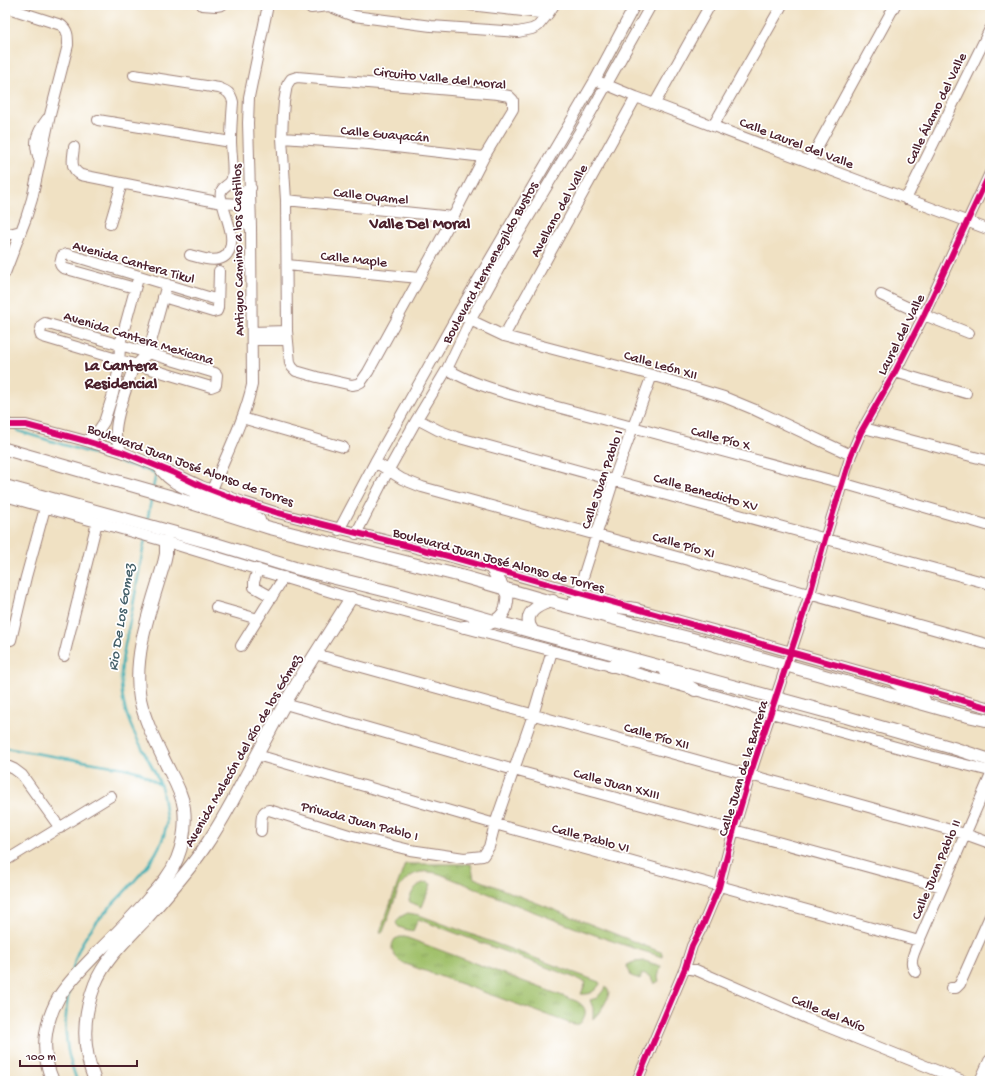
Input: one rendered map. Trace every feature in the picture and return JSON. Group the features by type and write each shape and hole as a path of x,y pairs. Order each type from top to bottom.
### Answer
{"main road":[{"name":"Boulevard Juan José Alonso de Torres","path":"5,449 169,496 270,528 461,576 551,602 787,665 937,708 990,721"},
{"path":"159,466 165,475 177,484 235,506 247,512 270,528"},
{"path":"5,486 167,538 391,592 776,698 953,748 990,760"},
{"name":"Avenida Malecón del Río de los Gómez","path":"53,1081 48,1070 45,1042 48,1025 60,996 72,980 146,903 164,881 171,871 181,848 184,809 181,797 144,715 138,680 142,645 147,621 164,563 167,538"},
{"path":"464,627 480,626 494,621 503,614 508,598 504,588 492,569"},
{"name":"Avenida Malecón del Río de los Gómez","path":"95,1081 87,1057 84,1039 85,1020 96,983 105,966 119,947 182,878 221,823 285,704 351,598"},
{"path":"533,632 528,621 532,611 551,602 578,602 636,609"},
{"path":"611,666 642,662"},
{"path":"657,666 696,690"},
{"path":"895,682 937,708"},
{"path":"981,1081 990,1061"}],"street":[{"path":"202,5 222,5"},
{"name":"Antiguo Camino a los Castillos","path":"212,490 242,418 252,385 251,227 248,109 249,97 268,5"},
{"path":"354,16 357,5"},
{"path":"470,5 548,14"},
{"path":"311,8 329,6 354,16 431,26 518,32 538,26 554,5"},
{"name":"Boulevard Hermenegildo Bustos","path":"339,530 375,462 458,314 595,80 635,5"},
{"name":"Boulevard Hermenegildo Bustos","path":"356,534 388,471 447,369 470,320 590,114 651,5"},
{"path":"655,104 710,5"},
{"path":"713,126 782,5"},
{"path":"810,162 895,5"},
{"path":"5,6 57,23 64,27 68,35 68,44 50,115 32,200 5,273"},
{"name":"Calle Álamo del Valle","path":"906,199 990,29"},
{"path":"134,75 219,88 230,93 233,102 231,142 232,180 221,190 220,193 232,240 231,247 227,255 216,260 190,255"},
{"name":"Circuito Valle del Moral","path":"297,77 509,96 513,100 513,109 484,157 453,217 368,372 361,382 352,385 343,384 296,370 292,367 290,363 287,336 286,200 282,138 282,115 285,93 289,81 297,77"},
{"name":"Calle Laurel del Valle","path":"595,80 606,86 990,230"},
{"name":"Avellano del Valle","path":"504,336 636,97"},
{"path":"98,120 231,142"},
{"name":"Calle Guayacán","path":"282,138 369,144 484,157"},
{"path":"74,147 72,166 76,172 81,175 222,203 242,204"},
{"name":"Laurel del Valle","path":"851,455 924,315 990,173"},
{"path":"110,224 122,183"},
{"path":"250,188 243,194 242,204 243,221 251,227"},
{"name":"Calle Oyamel","path":"286,200 453,217"},
{"path":"5,235 21,231"},
{"name":"Avenida Cantera Tikul","path":"135,288 64,268 60,264 62,256 67,254 218,300 218,308 217,311 213,312 163,296"},
{"name":"Calle Maple","path":"287,265 419,278"},
{"path":"218,300 219,270"},
{"path":"86,440 96,434 104,422 119,368 118,359 120,344 139,276"},
{"path":"122,452 117,440 116,426 118,417 132,371 148,353 167,284"},
{"path":"881,295 924,315 969,333"},
{"name":"Calle León XII","path":"458,314 504,336 652,375 738,402 851,455"},
{"name":"Avenida Cantera Mexicana","path":"45,323 148,353 215,373 217,375 216,384 211,387 43,338 40,334 42,325 45,323"},
{"path":"252,336 287,336"},
{"name":"Calle Pío X","path":"447,369 481,386 842,483 990,526"},
{"path":"895,372 966,393"},
{"name":"Calle Juan Pablo I","path":"578,593 614,479 652,375"},
{"path":"242,418 343,447"},
{"name":"Calle Benedicto XV","path":"417,419 445,433 990,584"},
{"name":"Boulevard Juan José Alonso de Torres","path":"9,425 26,426 86,440 159,466 189,481 278,514 417,548 990,708"},
{"path":"864,428 990,461"},
{"name":"Calle Juan de la Barrera","path":"638,1081 685,968 692,946 703,925 719,887 750,775 810,594 851,455"},
{"name":"Calle Pío XI","path":"375,462 402,479 422,487 596,534 990,645"},
{"path":"5,496 97,522 134,527"},
{"path":"11,640 45,508"},
{"path":"64,656 97,522"},
{"path":"167,538 258,570 351,598 611,666 771,713 990,771"},
{"path":"258,570 254,587 272,597"},
{"path":"241,646 284,578"},
{"path":"216,607 258,620"},
{"path":"495,824 533,715 552,651"},
{"name":"Calle Pío XII","path":"315,654 965,834 990,843"},
{"name":"Calle Juan XXIII","path":"285,704 514,770 942,887"},
{"name":"Calle Pablo VI","path":"257,755 719,887 919,941"},
{"path":"5,765 22,775 60,828"},
{"name":"Calle Juan Pablo II","path":"916,972 913,969 912,964 919,941 990,777"},
{"path":"5,861 111,796"},
{"name":"Privada Juan Pablo I","path":"261,831 262,814 265,810 268,810 350,835 410,850 464,858 474,858 483,856 489,847 495,824"},
{"path":"951,988 956,988 960,984 990,916"},
{"name":"Calle del Avío","path":"685,968 696,970 808,1019 963,1081"}],"green space":[{"path":"405,864 471,864 474,878 663,953 663,957 578,929 440,874 427,872 412,875 399,888 383,932 380,932"},
{"path":"427,882 431,884 422,907 410,902 409,900 415,888 420,884"},
{"path":"408,913 419,915 599,982 600,984 592,992 581,994 586,982 418,919 413,931 399,927 396,923 397,920"},
{"path":"405,937 576,1001 584,1008 584,1016 579,1024 569,1023 403,963 397,958 392,949 395,939"},
{"path":"645,961 661,966 658,977 659,981 654,984 651,977 643,973 640,979 631,976 626,965 634,962"},
{"path":"606,987 609,992 607,999 601,1010 593,1019 593,1008 590,1000 597,998"}],"waterway":[{"name":"Rio De Los Gomez","path":"5,416 10,421"},
{"name":"Rio De Los Gomez","path":"16,428 18,431 156,473 153,488"},
{"name":"Rio De Los Gomez","path":"147,522 152,495"},
{"name":"Rio De Los Gomez","path":"72,974 74,963 81,944 96,922 132,883 154,855 162,841 166,824 164,799 161,786 127,717 121,683 123,654 145,539"},
{"path":"5,748 125,768 140,772 160,785"},
{"name":"Rio De Los Gomez","path":"69,990 66,1017 66,1037 70,1058 77,1081"}],"cycle path":[{"path":"637,1081 685,968 692,946 703,925 719,887 750,775 810,594 851,455 861,432 895,372 924,315 990,173"},
{"path":"5,425 26,425 122,452 174,473 201,486 243,502 278,513 448,556 990,708"}],"district":[{"name":"Valle Del Moral","path":"420,222"},
{"name":"La Cantera Residencial","path":"121,373"}]}
